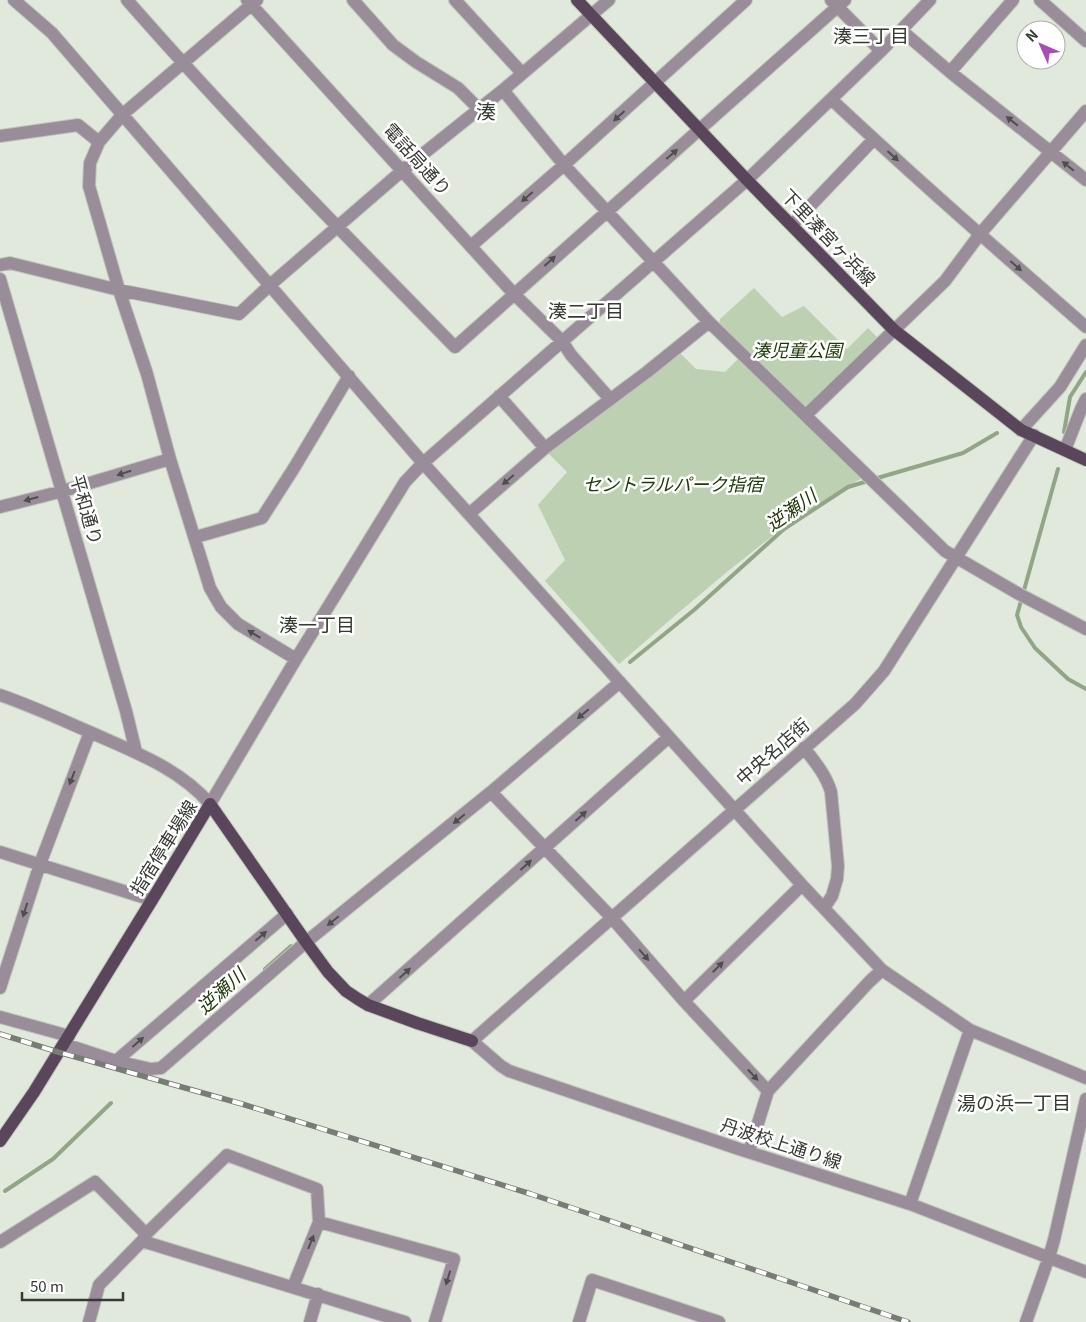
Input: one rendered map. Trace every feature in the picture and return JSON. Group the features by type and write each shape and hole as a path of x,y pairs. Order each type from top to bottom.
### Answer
{"main road":[{"name":"下里湊宮ヶ浜線","path":"577,0 747,180 894,330 1021,430 1086,460"},
{"name":"指宿停車場線","path":"0,1141 34,1092 210,804 306,942 328,972 346,990 368,1005 472,1041"}],"street":[{"path":"14,0 52,32 423,463 734,810 882,970 970,1030 1086,1078"},
{"path":"127,0 183,64 337,227 455,347 700,130 838,2 881,51"},
{"path":"353,0 392,44 416,62 458,88 479,109"},
{"path":"455,0 522,73"},
{"path":"0,265 10,263 119,290 239,314 403,170 503,90 609,0"},
{"path":"471,246 564,165 746,0"},
{"path":"0,694 136,752 180,777 201,793 210,804 296,659 405,482 423,463 747,180 881,51 930,0"},
{"path":"950,72 1014,0"},
{"path":"1040,0 1086,41"},
{"path":"252,2 183,64 123,114 99,142 90,163 88,186 119,290 147,374 170,459 196,537 210,588 221,607 238,624 296,659"},
{"name":"電話局通り","path":"252,2 514,294 562,341 570,356 610,399"},
{"path":"901,30 950,72 1086,180"},
{"path":"503,90 564,165 608,210 709,322 945,551 1022,596 1086,630"},
{"path":"831,99 1086,327"},
{"path":"806,415 945,281 980,234 1086,111"},
{"path":"0,136 78,125 99,142"},
{"path":"792,225 874,139"},
{"name":"平和通り","path":"0,279 63,491 136,752"},
{"path":"469,514 545,448 647,372 709,322"},
{"path":"1021,430 1060,387 1086,345"},
{"path":"196,537 262,518 349,376"},
{"path":"499,396 545,448"},
{"path":"1065,450 1086,399"},
{"name":"中央名店街","path":"472,1041 855,704 884,671 1034,435"},
{"path":"0,507 63,491 170,459"},
{"path":"0,1017 66,1040 116,1061 151,1069 161,1068 306,942 491,792 620,682"},
{"path":"0,988 40,864 90,732"},
{"path":"368,1005 669,737"},
{"path":"804,748 828,781 831,792 838,866 837,879 832,896 824,908"},
{"path":"491,792 612,918 684,1001 768,1092"},
{"path":"0,852 152,900"},
{"path":"684,1001 802,885"},
{"path":"116,1061 287,914"},
{"path":"749,1152 768,1092 882,970"},
{"path":"910,1204 970,1030"},
{"name":"丹波校上通り線","path":"472,1041 509,1071 910,1204 1086,1272"},
{"path":"1026,1322 1049,1257 1086,1099"},
{"path":"89,1322 99,1285 144,1237 227,1155 318,1189 319,1222 293,1287"},
{"path":"0,1242 95,1182 144,1237 405,1322"},
{"path":"319,1222 454,1259 435,1322"},
{"path":"579,1322 592,1280 691,1312 699,1319 718,1322"},
{"path":"310,1322 318,1294"}],"green space":[{"name":"湊児童公園","path":"754,288 782,317 804,306 847,349 868,328 879,339 808,407 801,406 719,325 720,319"},
{"name":"セントラルパーク指宿","path":"680,353 696,369 725,372 740,357 862,478 785,526 715,582 619,664 545,581 565,560 538,505 567,472 546,451"}],"waterway":[{"name":"逆瀬川","path":"1064,432 1070,397 1086,372"},
{"name":"逆瀬川","path":"874,479 963,453 997,433"},
{"path":"1058,469 1017,615 1021,627 1035,648 1068,679 1086,689"},
{"name":"逆瀬川","path":"630,662 694,610 784,529 848,487 868,481"},
{"name":"逆瀬川","path":"265,969 291,946"},
{"name":"逆瀬川","path":"5,1191 53,1159 111,1103"}],"railway":[{"path":"0,1034 242,1104 531,1194 908,1322"}],"district":[{"name":"湊三丁目","path":"871,36"},
{"name":"湊","path":"486,112"},
{"name":"湊二丁目","path":"586,311"},
{"name":"湊一丁目","path":"317,625"},
{"name":"湯の浜一丁目","path":"1014,1103"}]}
